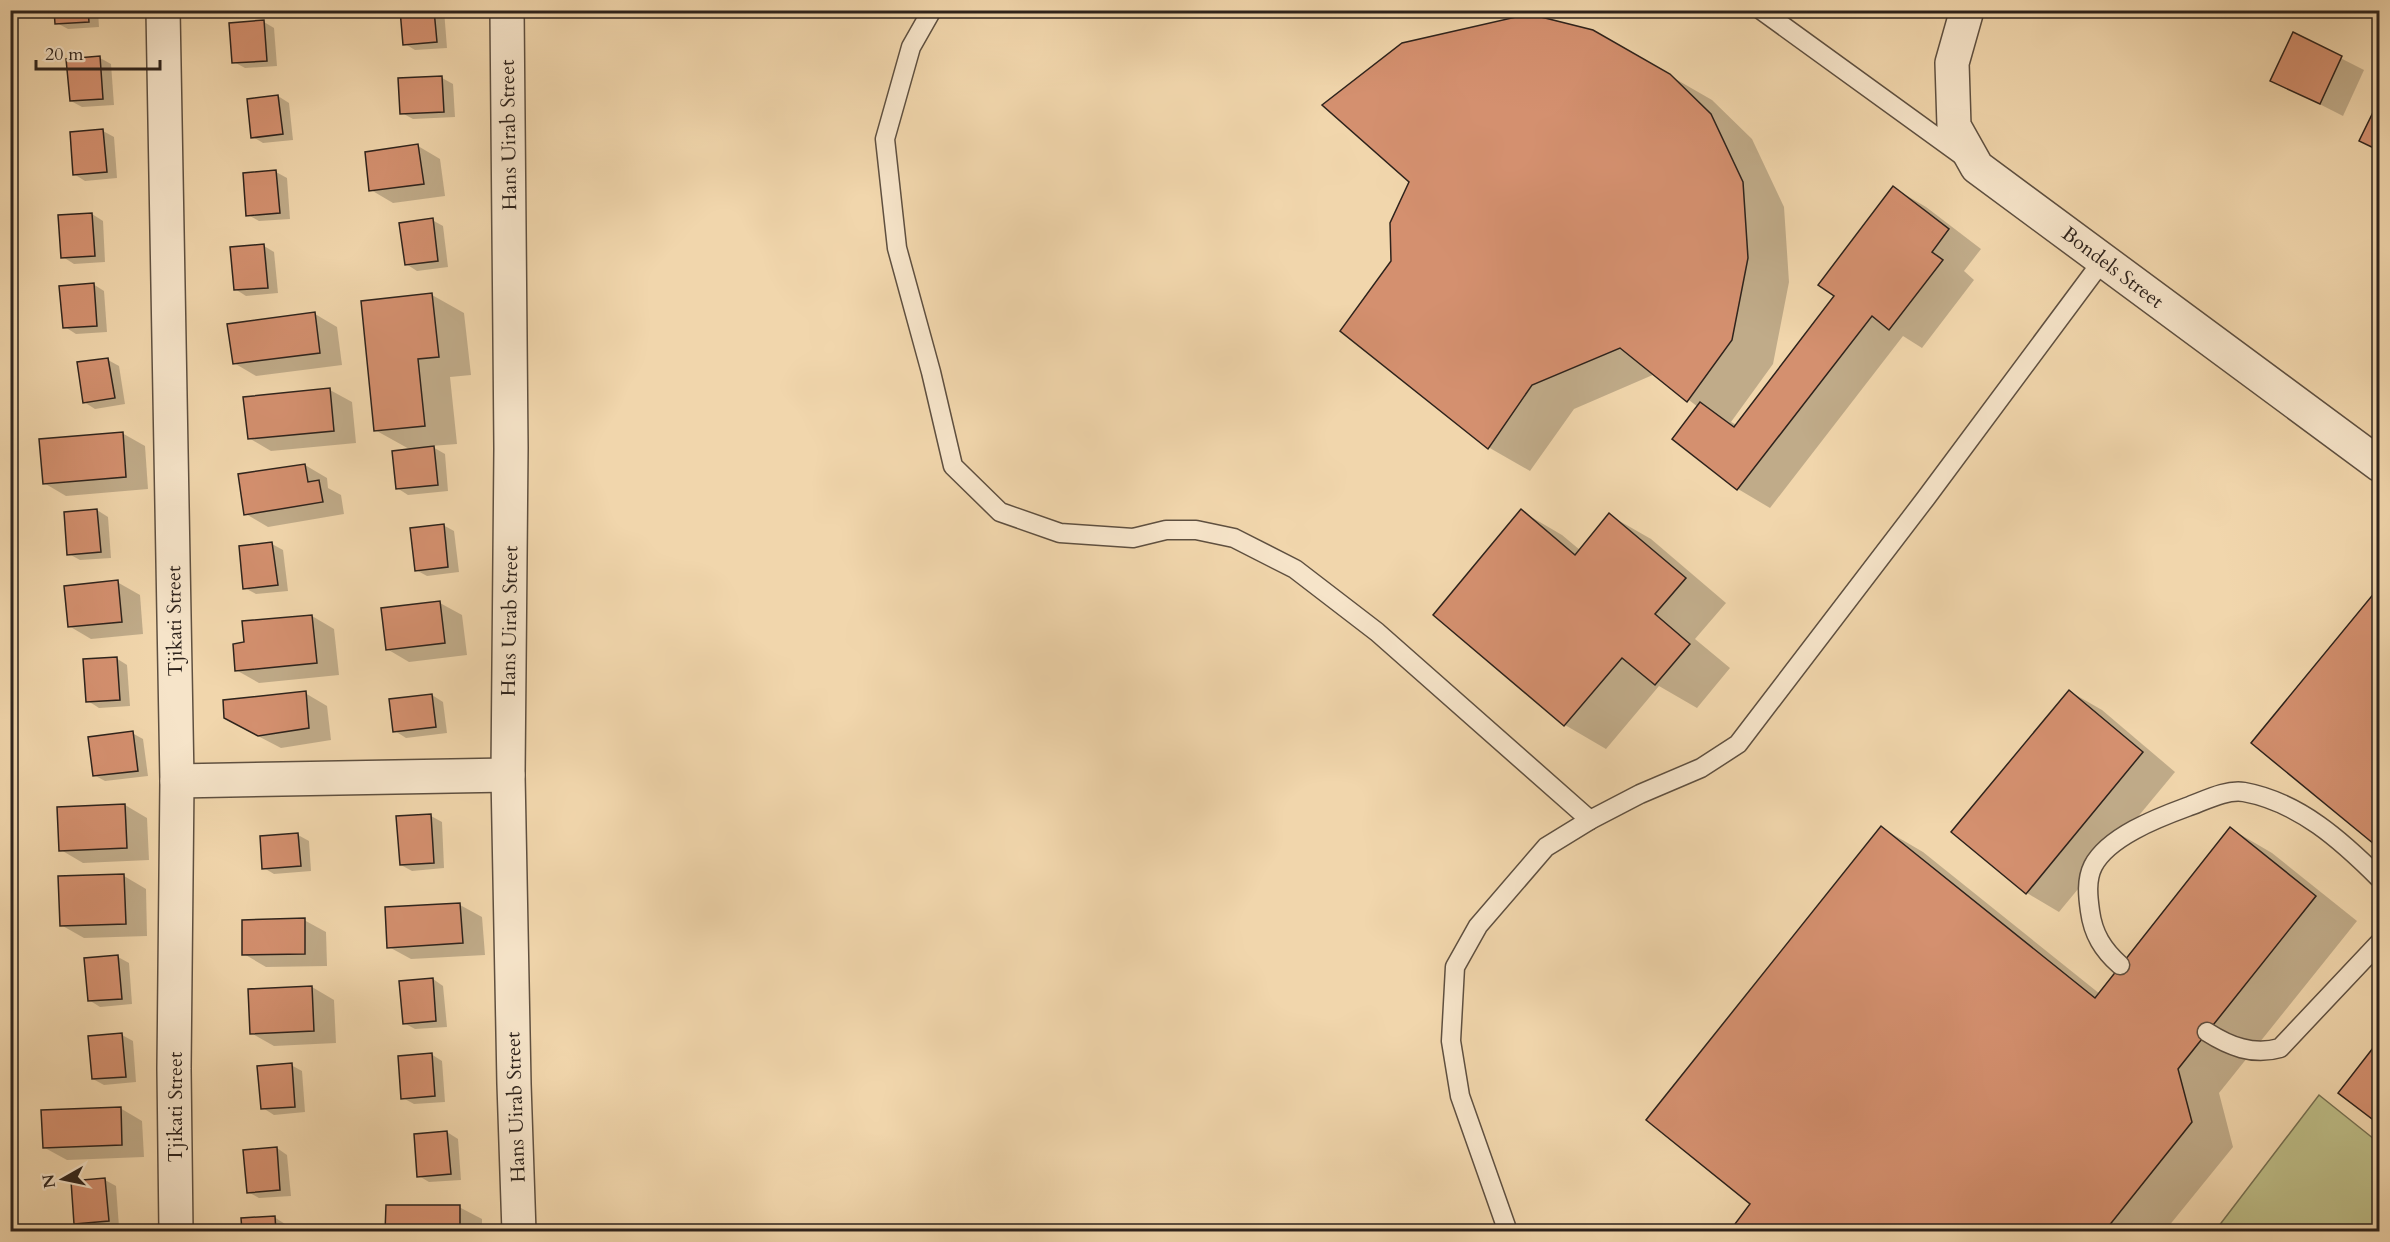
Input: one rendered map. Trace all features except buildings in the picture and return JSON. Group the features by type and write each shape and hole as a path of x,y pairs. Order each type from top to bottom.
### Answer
{"street":[{"name":"Tjikati Street","path":"163,10 177,781 174,1069 176,1232"},
{"name":"Hans Uirab Street","path":"507,10 511,448 508,776 513,1072 519,1232"},
{"name":"Bondels Street","path":"1967,10 1952,63 1954,126 1977,166 2379,465"},
{"path":"177,781 508,776"}],"lane":[{"path":"932,10 911,47 885,139 897,248 931,372 953,466 1000,512 1060,532 1134,538 1166,530 1196,530 1234,538 1295,569 1377,632 1590,820"},
{"path":"1761,10 1977,166"},
{"path":"1508,1232 1460,1096 1451,1041 1455,967 1478,926 1546,847 1590,820 1640,794 1701,768 1738,744 1926,498 2103,260"},
{"path":"2120,965 2109,956 2096,938 2087,891 2092,867 2107,847 2122,837 2179,810 2226,794 2241,791 2266,797 2290,808 2321,826 2349,848 2379,879"},
{"path":"2206,1032 2227,1045 2269,1052 2280,1048 2379,942"}],"green space":[{"path":"2319,1095 2379,1143 2379,1231 2215,1231"}]}
